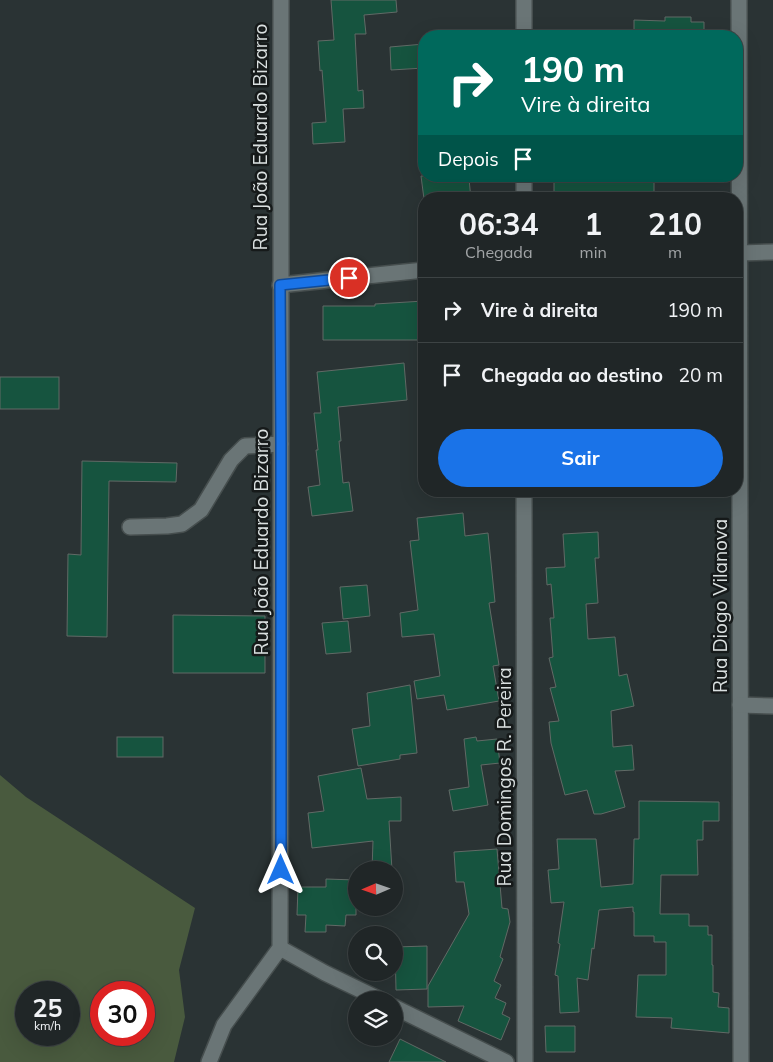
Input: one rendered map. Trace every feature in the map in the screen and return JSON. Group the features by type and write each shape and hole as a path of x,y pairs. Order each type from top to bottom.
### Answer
{"street":[{"name":"Rua João Eduardo Bizarro","path":"280,0 280,948"},
{"path":"524,0 524,30"},
{"name":"Rua Diogo Vilanova","path":"739,0 739,30"},
{"path":"743,253 773,252"},
{"path":"280,285 418,271"},
{"path":"130,527 182,524 201,510 231,460 245,446 281,444"},
{"name":"Rua Domingos R. Pereira","path":"524,497 525,1062"},
{"name":"Rua Diogo Vilanova","path":"740,497 741,1062"},
{"path":"740,705 773,706"},
{"path":"208,1062 224,1025 280,948 362,991"},
{"path":"403,1010 506,1062"}],"green space":[{"path":"0,775 26,797 195,908 179,970 185,1017 174,1062 0,1062"}],"building":[{"path":"331,0 396,0 397,12 364,15 366,34 355,34 358,91 363,90 364,108 343,109 345,142 313,144 312,123 326,122 318,41 334,40"},
{"path":"665,17 691,17 691,22 704,22 704,30 634,30 634,20 665,21"},
{"path":"418,45 418,68 391,70 390,47"},
{"path":"422,182 469,182 470,192 423,192"},
{"path":"554,182 654,182 654,192 554,192"},
{"path":"418,301 418,340 323,340 323,306 375,306 375,304"},
{"path":"404,363 407,400 338,407 343,483 349,482 353,511 312,516 308,487 320,485 314,413 321,413 317,372"},
{"path":"0,377 59,377 59,409 0,409"},
{"path":"82,461 177,463 176,482 109,481 107,637 67,636 68,554 81,555"},
{"path":"463,513 465,536 488,533 495,602 489,603 499,665 493,666 499,701 447,710 444,695 417,699 414,681 440,676 434,634 402,637 400,613 418,610 410,541 419,540 417,518"},
{"path":"598,532 599,558 595,558 598,603 586,604 588,639 615,637 619,676 627,674 634,706 611,711 613,747 632,745 634,770 615,771 625,807 601,814 594,814 587,790 565,795 551,743 549,722 559,721 550,688 556,687 549,658 553,657 550,618 554,618 551,584 547,585 546,568 565,567 563,534"},
{"path":"367,585 370,616 343,619 340,587"},
{"path":"173,615 265,616 265,673 173,673"},
{"path":"348,621 351,652 326,654 322,623"},
{"path":"410,685 417,753 400,755 400,759 358,766 352,729 370,726 367,693"},
{"path":"117,737 163,737 163,757 117,757"},
{"path":"476,737 477,741 497,739 500,763 481,765 488,805 453,811 449,790 469,787 464,739"},
{"path":"361,768 367,799 401,797 401,821 389,821 391,861 372,861 373,841 312,848 308,813 324,811 318,776"},
{"path":"639,801 719,802 719,821 703,821 703,840 697,840 698,875 661,875 660,914 689,914 689,926 708,926 708,935 712,935 713,992 719,993 718,1007 729,1008 729,1033 671,1028 672,1018 636,1017 638,975 666,975 666,942 654,942 654,936 634,936 633,907 599,910 588,980 577,978 579,1012 560,1013 558,976 555,975 564,902 551,903 548,870 559,869 557,839 596,839 601,887 633,884 634,839 639,839"},
{"path":"497,849 502,908 508,909 510,922 500,957 503,959 494,981 501,985 495,998 506,1003 502,1014 510,1018 501,1040 458,1021 464,1006 428,1007 428,986 469,914 464,882 456,882 454,852"},
{"path":"326,879 348,880 348,915 346,915 345,926 326,925 326,932 305,932 306,915 297,915 298,887 326,887"},
{"path":"427,946 427,989 396,990 396,981 403,981 403,947"},
{"path":"545,1026 575,1026 575,1052 546,1052"},
{"path":"403,1040 446,1062 389,1062 397,1046 403,1046"}],"route":[{"path":"281,870 280,285 349,278"}]}
